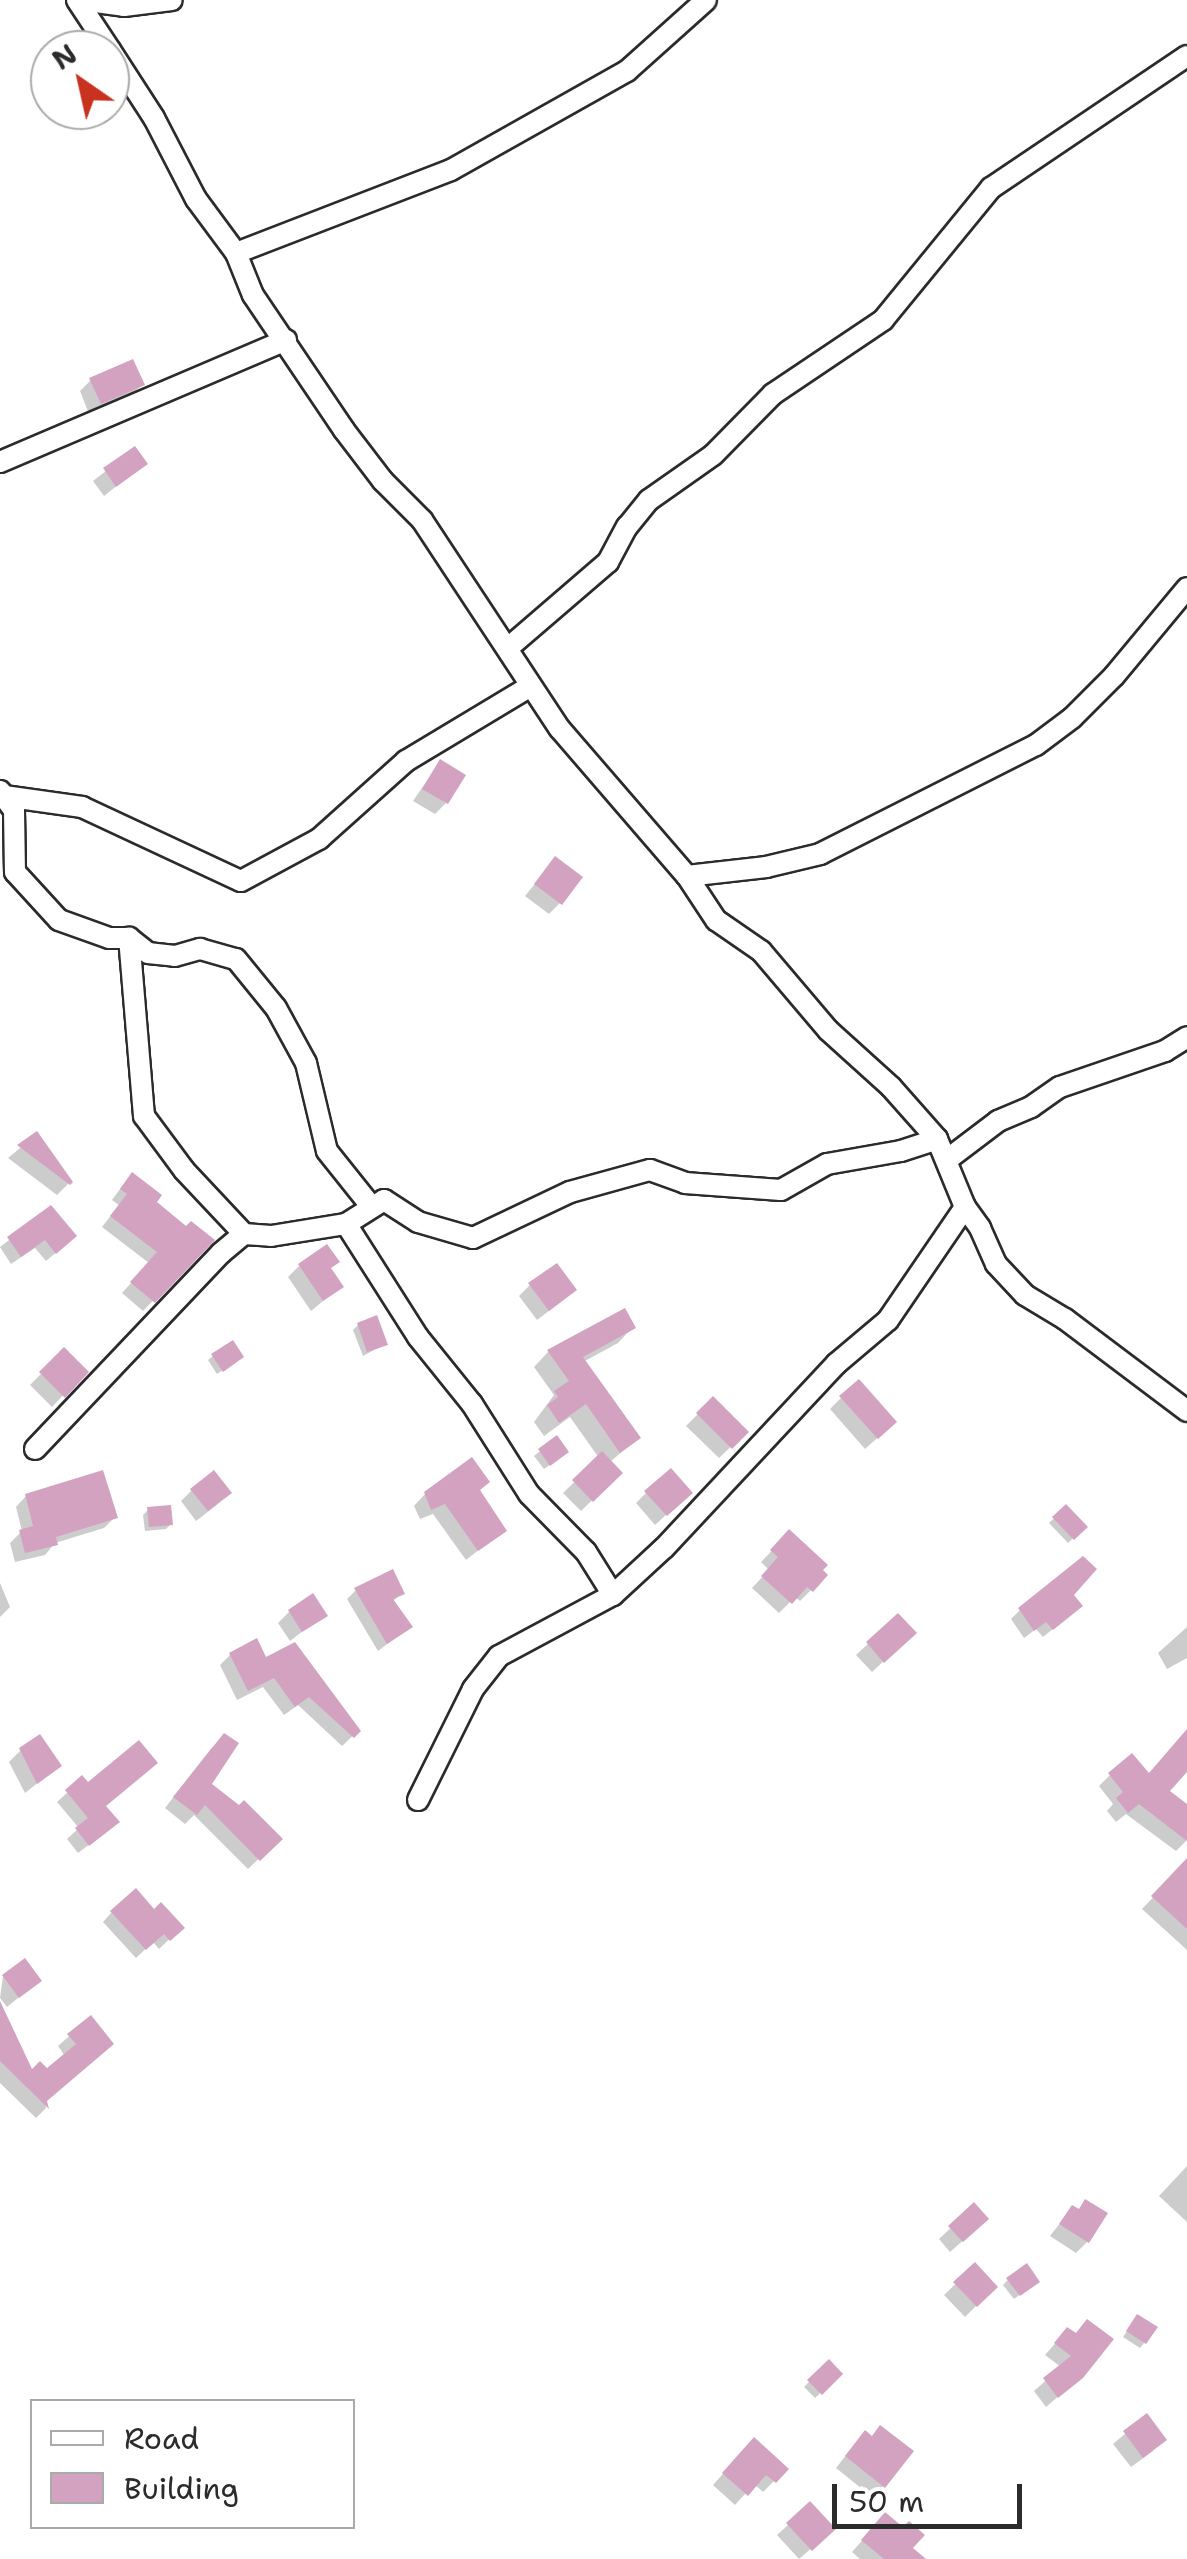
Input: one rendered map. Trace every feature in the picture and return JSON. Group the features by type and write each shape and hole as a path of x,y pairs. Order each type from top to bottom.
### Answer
{"street":[{"path":"79,0 124,6 172,0"},
{"path":"79,0 98,30"},
{"path":"236,253 451,170 627,70 706,0"},
{"path":"508,648 608,562 627,527 649,500 713,455 773,394 883,320 991,188 1187,56"},
{"path":"130,81 196,199 236,253 253,295 344,430 383,481 422,520 508,648 529,687 687,876 716,920 761,952 828,1030 892,1087 937,1139 965,1207 980,1228 996,1264 1025,1295 1065,1319 1187,1412"},
{"path":"0,462 286,340"},
{"path":"687,876 766,867 820,854 1036,745 1072,718 1114,676 1187,588"},
{"path":"2,793 82,806 241,881 319,840 406,761 529,687"},
{"path":"2,793 14,810 14,872 59,920 109,938 129,938 148,953 174,956 200,950 236,959 276,1008 299,1050 311,1080 327,1151 370,1206"},
{"path":"129,938 144,1116 184,1170 244,1234 271,1236 346,1224 384,1200 418,1222 474,1238 570,1192 650,1170 685,1182 781,1190 827,1164 901,1151 937,1139"},
{"path":"948,1158 998,1121 1031,1107 1060,1087 1165,1051 1187,1036"},
{"path":"418,1800 472,1689 499,1656 613,1595 664,1548 836,1364 888,1320 965,1207"},
{"path":"346,1224 418,1337 472,1404 529,1494 586,1552 613,1595"},
{"path":"35,1449 221,1253 244,1234"}],"building":[{"path":"133,359 145,385 101,404 89,378"},
{"path":"135,446 148,464 116,487 103,468"},
{"path":"440,759 466,775 448,804 422,789"},
{"path":"555,856 583,877 562,905 534,884"},
{"path":"37,1131 73,1182 70,1185 17,1145"},
{"path":"132,1172 162,1195 157,1202 186,1226 191,1221 215,1240 155,1303 130,1282 157,1252 110,1216 127,1194 120,1189"},
{"path":"51,1205 77,1236 56,1254 45,1240 21,1257 7,1237"},
{"path":"327,1244 340,1262 331,1268 344,1287 323,1301 298,1264"},
{"path":"557,1263 577,1290 549,1311 528,1283"},
{"path":"625,1308 636,1328 583,1357 641,1438 620,1453 586,1404 559,1423 547,1405 558,1397 554,1391 569,1381 547,1350"},
{"path":"377,1315 388,1345 367,1352 357,1323"},
{"path":"233,1340 244,1357 223,1372 211,1354"},
{"path":"64,1347 89,1372 65,1398 39,1372"},
{"path":"859,1379 897,1422 878,1439 839,1396"},
{"path":"713,1396 749,1432 732,1449 696,1413"},
{"path":"557,1435 569,1452 550,1466 538,1449"},
{"path":"602,1451 623,1473 593,1502 572,1480"},
{"path":"472,1457 490,1482 480,1490 507,1531 478,1551 445,1504 431,1510 424,1492"},
{"path":"671,1468 693,1493 667,1516 644,1491"},
{"path":"103,1470 118,1518 56,1537 58,1545 25,1553 19,1530 33,1526 25,1494"},
{"path":"214,1470 232,1493 208,1511 190,1489"},
{"path":"1066,1504 1088,1527 1074,1540 1052,1517"},
{"path":"171,1505 173,1525 149,1527 147,1507"},
{"path":"789,1529 828,1565 823,1570 828,1575 813,1592 807,1587 792,1604 761,1576 778,1557 770,1550"},
{"path":"1083,1556 1097,1569 1074,1595 1083,1606 1053,1630 1046,1622 1034,1631 1018,1608"},
{"path":"393,1569 405,1594 393,1599 413,1627 387,1644 354,1588"},
{"path":"313,1593 328,1616 302,1632 288,1610"},
{"path":"898,1613 917,1633 884,1663 866,1642"},
{"path":"257,1638 266,1657 295,1642 361,1731 354,1738 309,1697 295,1707 274,1678 248,1691 229,1653"},
{"path":"1187,1729 1187,1772 1170,1791 1187,1804 1187,1841 1139,1804 1128,1813 1116,1798 1123,1792 1108,1773 1132,1753 1149,1773"},
{"path":"224,1733 239,1743 212,1784 239,1805 244,1800 283,1839 260,1861 205,1805 197,1815 173,1797"},
{"path":"40,1734 62,1766 37,1784 19,1748"},
{"path":"139,1740 158,1763 106,1806 120,1822 89,1846 75,1828 88,1818 65,1790 82,1775 88,1782"},
{"path":"1187,1858 1187,1929 1151,1896"},
{"path":"136,1888 154,1909 161,1902 185,1928 170,1941 164,1934 146,1950 110,1911"},
{"path":"25,1958 42,1981 19,1998 2,1975"},
{"path":"0,2001 32,2069 40,2061 47,2068 76,2044 67,2034 91,2015 114,2044 47,2101 49,2109 0,2061"},
{"path":"1085,2199 1108,2213 1089,2243 1059,2224 1072,2205 1079,2209"},
{"path":"974,2202 989,2219 963,2242 948,2226"},
{"path":"975,2262 998,2287 977,2307 953,2282"},
{"path":"1027,2263 1040,2282 1020,2296 1006,2278"},
{"path":"1137,2314 1158,2327 1146,2344 1126,2331"},
{"path":"1087,2319 1114,2339 1083,2378 1058,2398 1043,2378 1071,2356 1054,2343 1067,2327 1076,2333"},
{"path":"829,2359 843,2374 822,2395 807,2380"},
{"path":"1147,2413 1167,2440 1143,2458 1123,2431"},
{"path":"880,2425 914,2451 885,2488 845,2456 865,2430 872,2436"},
{"path":"754,2437 789,2469 776,2483 766,2475 748,2496 722,2473"},
{"path":"810,2501 836,2529 812,2551 786,2523"},
{"path":"885,2512 903,2527 909,2521 925,2535 913,2548 926,2559 884,2559 861,2540"}]}
